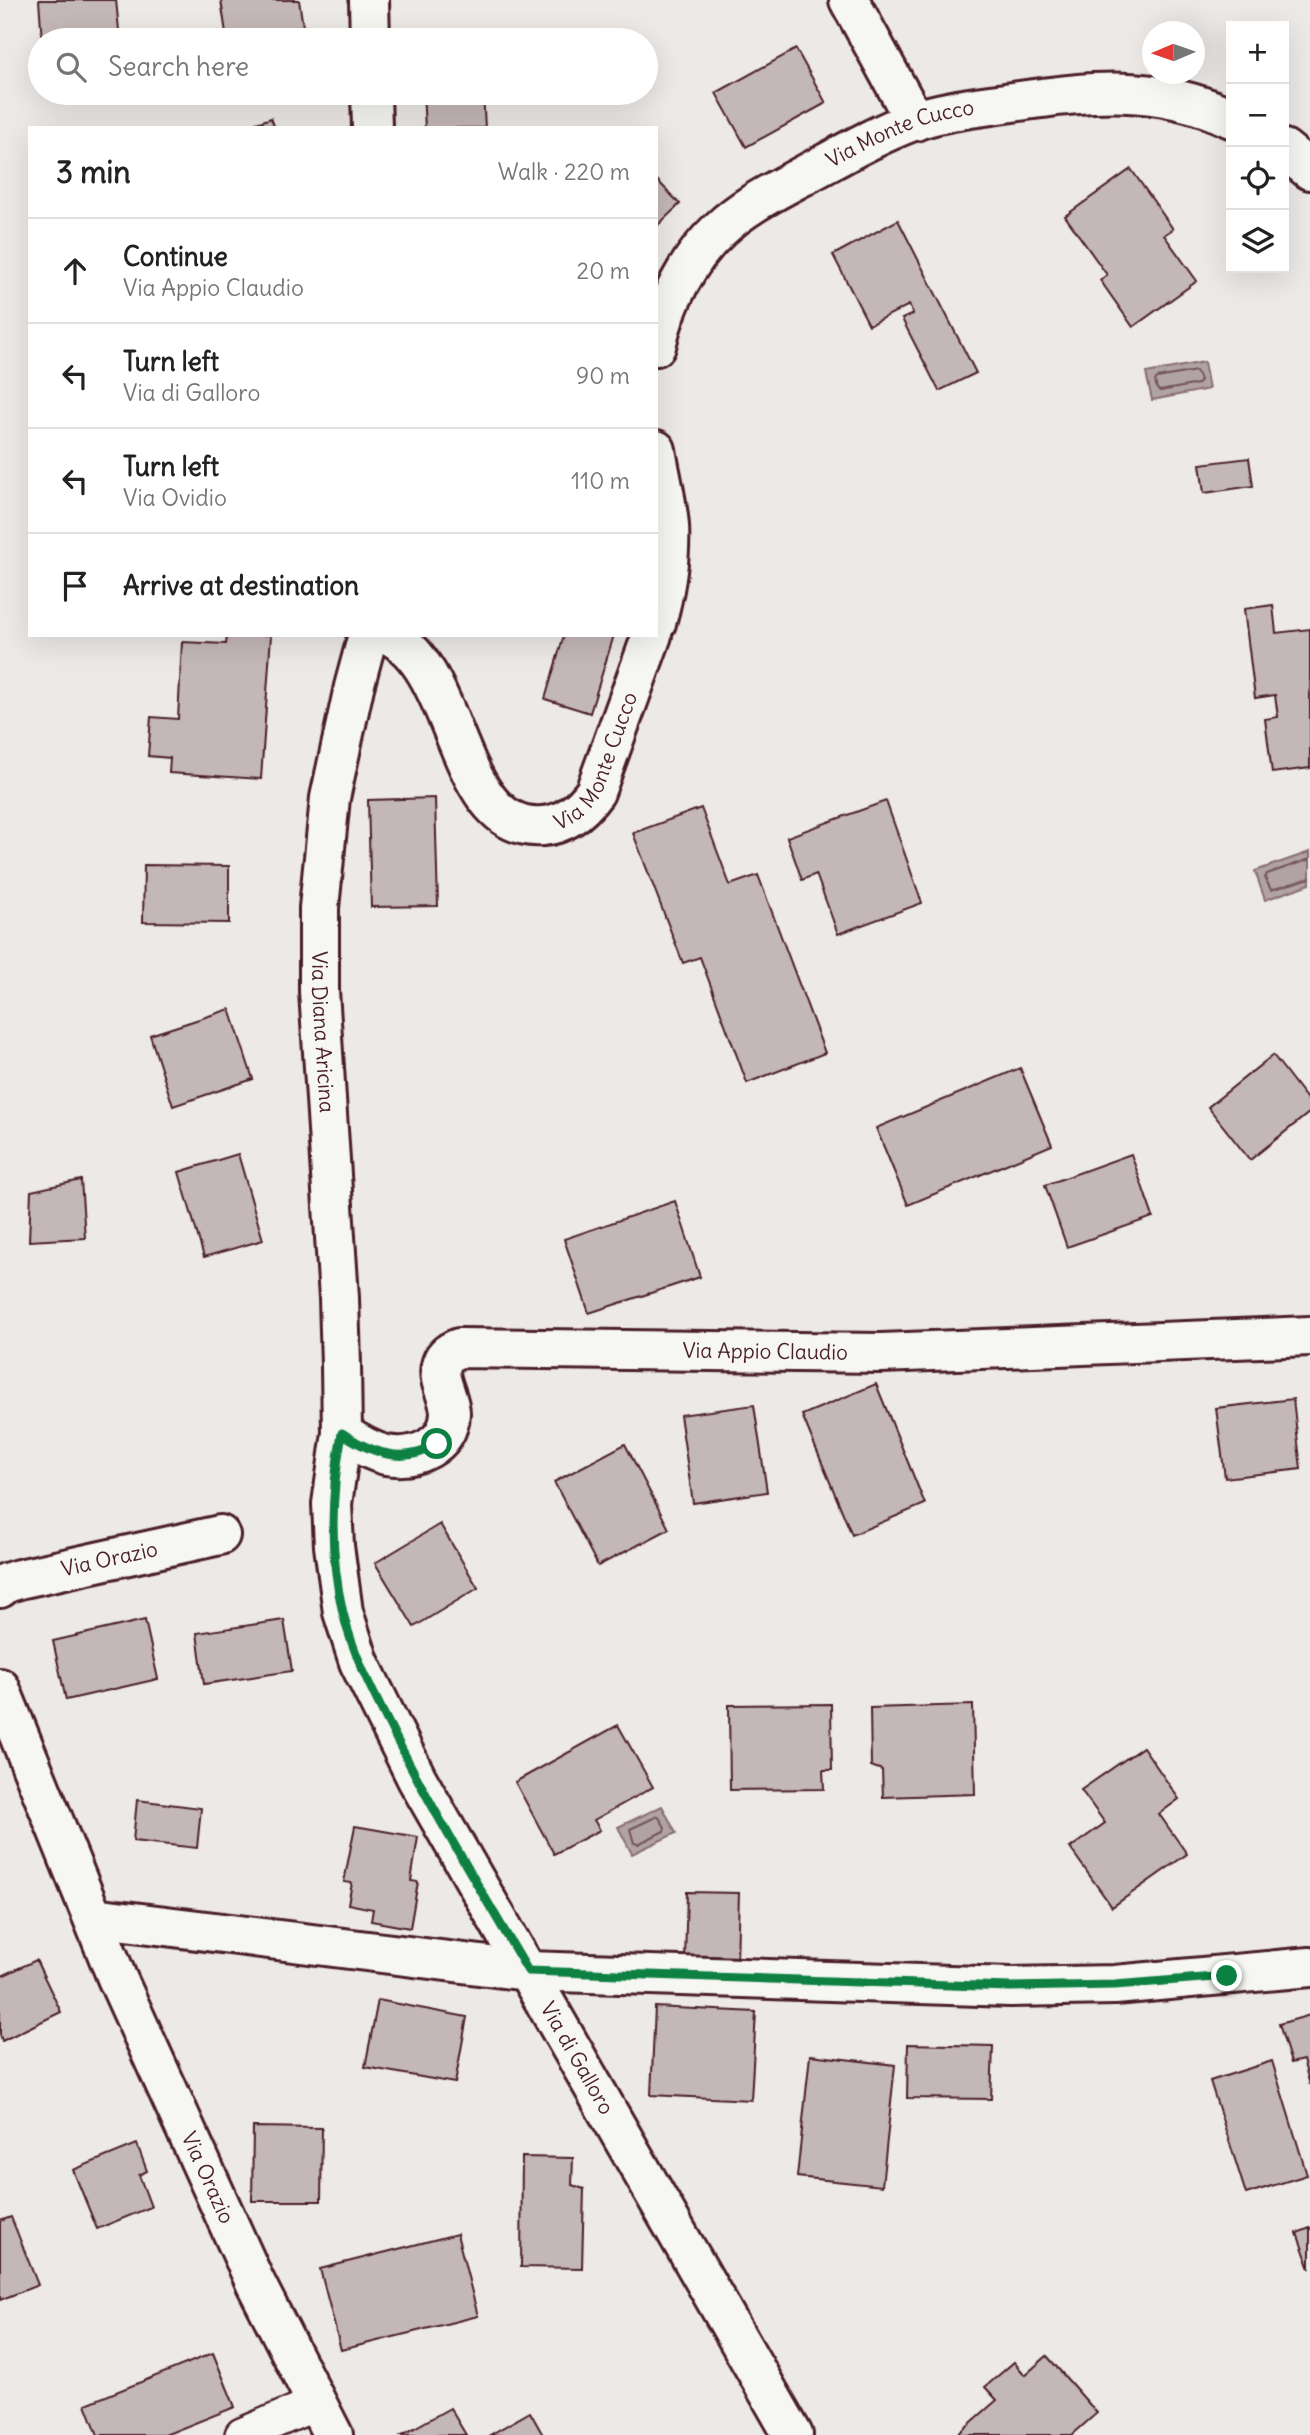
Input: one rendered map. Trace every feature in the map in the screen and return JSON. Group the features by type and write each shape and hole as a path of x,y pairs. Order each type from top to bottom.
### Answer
{"street":[{"path":"369,0 370,28"},
{"path":"849,0 915,121"},
{"name":"Via Monte Cucco","path":"658,339 670,305 695,258 732,218 750,205 865,142 915,121 958,110 1064,94 1102,92 1140,92 1177,99 1226,116"},
{"path":"371,105 372,126"},
{"path":"1289,153 1310,170"},
{"path":"658,461 667,510 670,550 667,579 658,615"},
{"name":"Via Diana Aricina","path":"342,1433 339,1298 319,991 319,908 330,798 367,637"},
{"name":"Via Monte Cucco","path":"392,637 406,648 430,679 484,796 505,817 534,826 565,820 582,808 595,792 651,637"},
{"path":"1297,1336 1310,1305"},
{"name":"Via Appio Claudio","path":"342,1433 363,1446 388,1455 415,1455 437,1444 448,1425 450,1414 440,1367 446,1354 459,1348 881,1353 1297,1336"},
{"name":"Via di Galloro","path":"342,1433 332,1504 334,1546 343,1612 359,1662 417,1779 793,2435"},
{"name":"Via Orazio","path":"0,1588 19,1578 220,1535"},
{"name":"Via Orazio","path":"0,1688 117,1978 255,2282 325,2419"},
{"path":"93,1917 528,1971 1010,1987 1115,1985 1310,1967"},
{"path":"242,2435 325,2419"}],"water":[{"path":"1204,362 1209,389 1152,400 1146,373"},
{"path":"1310,852 1310,884 1265,900 1255,871"},
{"path":"662,1806 676,1833 632,1854 618,1827"}],"building":[{"path":"39,0 116,0 119,28 41,28"},
{"path":"221,0 299,0 303,28 225,28"},
{"path":"796,49 826,103 746,147 716,93"},
{"path":"424,105 484,105 485,126 425,126"},
{"path":"271,118 274,126 248,126"},
{"path":"1131,169 1173,229 1164,235 1197,281 1133,327 1100,280 1107,275 1065,216"},
{"path":"658,181 680,204 658,225"},
{"path":"898,220 976,373 939,391 902,319 913,314 909,305 869,325 833,255"},
{"path":"1249,458 1253,486 1204,493 1200,464"},
{"path":"1273,605 1276,633 1310,629 1310,768 1272,773 1265,719 1278,717 1275,695 1255,698 1244,609"},
{"path":"227,637 271,637 261,779 169,773 170,758 148,756 151,717 178,719 182,642 226,644"},
{"path":"563,637 613,637 590,713 545,699"},
{"path":"435,798 438,906 371,907 368,800"},
{"path":"886,801 922,903 838,934 816,874 802,880 787,837"},
{"path":"701,808 730,885 758,875 825,1053 747,1083 700,957 683,963 633,833"},
{"path":"144,865 229,866 229,923 143,922"},
{"path":"230,1009 253,1079 173,1106 150,1035"},
{"path":"1273,1055 1310,1103 1310,1112 1250,1160 1208,1107"},
{"path":"1020,1068 1052,1145 908,1205 876,1128"},
{"path":"238,1154 263,1240 204,1257 179,1172"},
{"path":"1131,1154 1153,1217 1067,1247 1045,1185"},
{"path":"81,1180 85,1238 29,1241 31,1191"},
{"path":"675,1201 700,1277 589,1313 564,1239"},
{"path":"876,1384 925,1504 852,1535 802,1415"},
{"path":"1293,1399 1301,1469 1225,1478 1216,1408"},
{"path":"754,1405 767,1492 693,1503 680,1415"},
{"path":"625,1444 669,1529 598,1566 554,1482"},
{"path":"440,1524 478,1588 414,1627 375,1563"},
{"path":"145,1620 158,1679 66,1700 53,1641"},
{"path":"284,1620 292,1671 204,1684 197,1633"},
{"path":"831,1704 832,1770 823,1770 824,1789 730,1790 729,1705"},
{"path":"973,1705 975,1794 883,1797 882,1770 871,1766 870,1708"},
{"path":"618,1725 653,1787 594,1820 600,1830 554,1854 515,1782"},
{"path":"1143,1747 1179,1799 1159,1814 1187,1854 1112,1907 1070,1848 1105,1823 1081,1790"},
{"path":"137,1800 201,1808 197,1848 133,1841"},
{"path":"355,1826 418,1837 411,1881 418,1882 410,1928 371,1921 373,1909 348,1904 352,1883 344,1882"},
{"path":"687,1892 739,1893 737,1962 685,1960"},
{"path":"36,1960 61,2012 2,2041 0,1977"},
{"path":"378,2000 467,2017 455,2083 365,2067"},
{"path":"655,2007 756,2012 751,2100 651,2095"},
{"path":"1310,2015 1310,2085 1303,2060 1291,2063 1279,2024"},
{"path":"908,2044 993,2046 991,2099 907,2098"},
{"path":"810,2055 895,2065 882,2186 797,2177"},
{"path":"1272,2061 1307,2175 1246,2194 1210,2081"},
{"path":"253,2127 322,2128 321,2201 252,2201"},
{"path":"137,2144 147,2171 139,2175 151,2207 97,2229 73,2170"},
{"path":"522,2157 573,2158 572,2185 584,2189 582,2268 521,2267"},
{"path":"11,2217 38,2285 0,2300 0,2221"},
{"path":"1310,2228 1310,2269 1297,2233"},
{"path":"457,2234 478,2316 341,2350 320,2269"},
{"path":"213,2353 235,2407 165,2435 98,2435 86,2404"},
{"path":"1047,2356 1097,2413 1072,2435 957,2435 997,2400 985,2387 1014,2362 1025,2375"},
{"path":"450,2408 466,2435 402,2435"},
{"path":"530,2412 543,2435 490,2435"}],"route":[{"path":"437,1444 415,1455 388,1455 352,1441 342,1433 332,1504 334,1546 343,1612 370,1687 417,1779 528,1971 1010,1987 1115,1985 1227,1976"}]}
